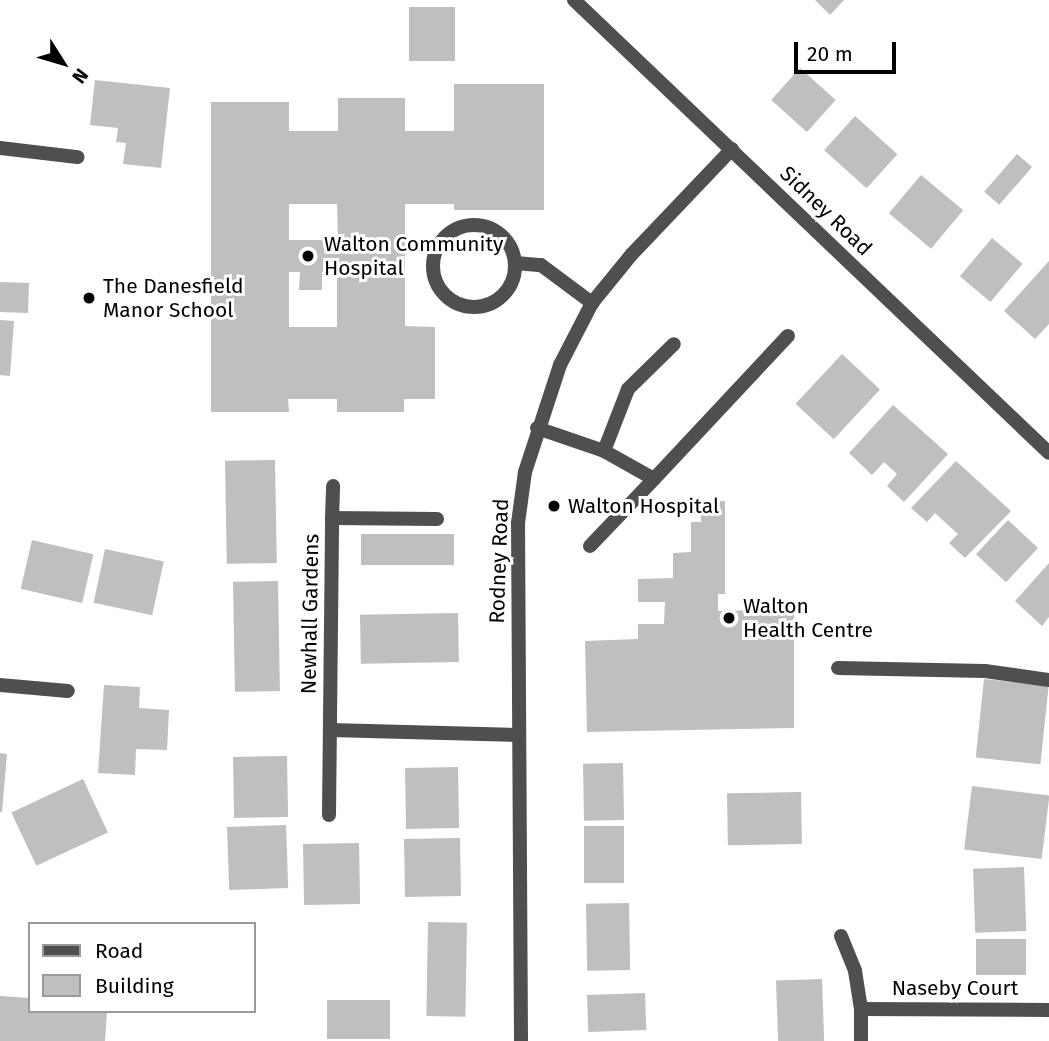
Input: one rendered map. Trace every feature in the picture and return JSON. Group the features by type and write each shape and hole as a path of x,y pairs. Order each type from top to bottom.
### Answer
{"street":[{"name":"Sidney Road","path":"574,0 1049,453"},
{"path":"0,148 77,157"},
{"name":"Rodney Road","path":"521,1041 517,523 525,472 537,428 560,365 592,303 632,254 732,149"},
{"path":"478,225 492,229 504,237 512,249 516,263 514,278 508,291 498,301 484,307 470,308 450,300 436,284 433,270 434,255 440,242 464,226 478,225"},
{"path":"516,263 541,265 592,303"},
{"path":"590,546 788,335"},
{"path":"604,451 628,389 674,344"},
{"path":"537,428 604,451 654,479"},
{"path":"332,518 333,486"},
{"name":"Newhall Gardens","path":"328,815 332,518 437,519"},
{"path":"838,668 985,671 1049,680"},
{"path":"0,685 68,691"},
{"path":"330,730 517,735"},
{"path":"841,936 856,971 861,1009 861,1041"},
{"name":"Naseby Court","path":"861,1009 1049,1010"}],"building":[{"path":"815,0 844,0 830,15"},
{"path":"409,7 455,7 455,61 409,61"},
{"path":"800,68 836,100 807,132 771,100"},
{"path":"95,80 170,88 161,168 123,164 126,143 116,142 118,128 90,125"},
{"name":"Walton Community Hospital","path":"454,84 544,84 544,210 454,210 454,204 405,204 405,326 435,327 435,399 404,399 404,412 337,412 337,399 288,399 289,412 211,412 211,102 289,102 289,131 338,131 338,98 405,98 405,131 454,131","holes":["289,204 337,204 338,240 289,240","289,272 300,272 299,290 322,290 322,272 337,272 337,327 289,327"]},
{"path":"855,116 897,154 867,188 824,150"},
{"path":"1017,154 1032,167 999,205 984,192"},
{"path":"921,175 963,210 931,249 889,213"},
{"path":"992,238 1023,264 991,302 960,276"},
{"path":"1049,261 1049,324 1035,339 1004,311"},
{"path":"0,282 29,283 28,313 0,312"},
{"path":"0,320 14,321 10,376 0,375"},
{"path":"842,354 880,389 834,439 796,404"},
{"path":"893,405 948,454 904,502 887,486 897,474 884,462 872,475 849,453"},
{"path":"275,460 277,563 227,564 225,461"},
{"path":"956,461 1011,511 965,558 949,543 958,534 935,513 927,522 911,508"},
{"name":"Walton Health Centre","path":"701,501 725,501 725,594 718,594 718,611 794,609 794,728 587,732 585,641 638,639 638,624 664,624 665,602 638,602 638,579 673,578 673,553 691,552 691,522 701,522"},
{"path":"1008,520 1038,548 1006,582 976,554"},
{"path":"361,534 454,534 454,565 361,565"},
{"path":"32,540 93,554 82,603 21,589"},
{"path":"105,549 164,561 152,615 94,603"},
{"path":"1049,563 1049,617 1042,626 1015,601"},
{"path":"278,581 280,691 235,692 233,582"},
{"path":"458,613 459,662 361,664 360,615"},
{"path":"984,679 1049,686 1040,764 976,758"},
{"path":"104,685 140,687 139,708 169,710 167,750 136,749 135,775 98,773"},
{"path":"0,753 7,754 2,812 0,812"},
{"path":"287,756 288,817 234,818 233,757"},
{"path":"623,763 624,820 584,821 583,764"},
{"path":"458,767 459,828 406,829 405,768"},
{"path":"83,779 108,832 36,866 11,812"},
{"path":"972,786 1049,795 1042,859 964,850"},
{"path":"801,792 802,844 728,845 727,793"},
{"path":"286,825 288,888 229,890 227,827"},
{"path":"584,826 624,826 624,883 584,883"},
{"path":"460,838 461,896 405,897 404,839"},
{"path":"359,843 360,904 304,905 303,844"},
{"path":"1024,867 1026,931 975,933 973,869"},
{"path":"629,903 630,970 587,971 586,904"},
{"path":"428,922 467,923 465,1017 426,1016"},
{"path":"976,939 1026,939 1026,975 976,975"},
{"path":"822,979 824,1041 778,1041 776,981"},
{"path":"645,993 646,1030 588,1032 587,995"},
{"path":"0,996 28,998 28,1013 107,1013 105,1041 0,1041"},
{"path":"327,1000 390,1000 390,1039 327,1039"}],"place":[{"name":"Walton Community Hospital","path":"308,256"},
{"name":"The Danesfield Manor School","path":"89,298"},
{"name":"Walton Hospital","path":"554,506"},
{"name":"Walton Health Centre","path":"729,618"}]}
